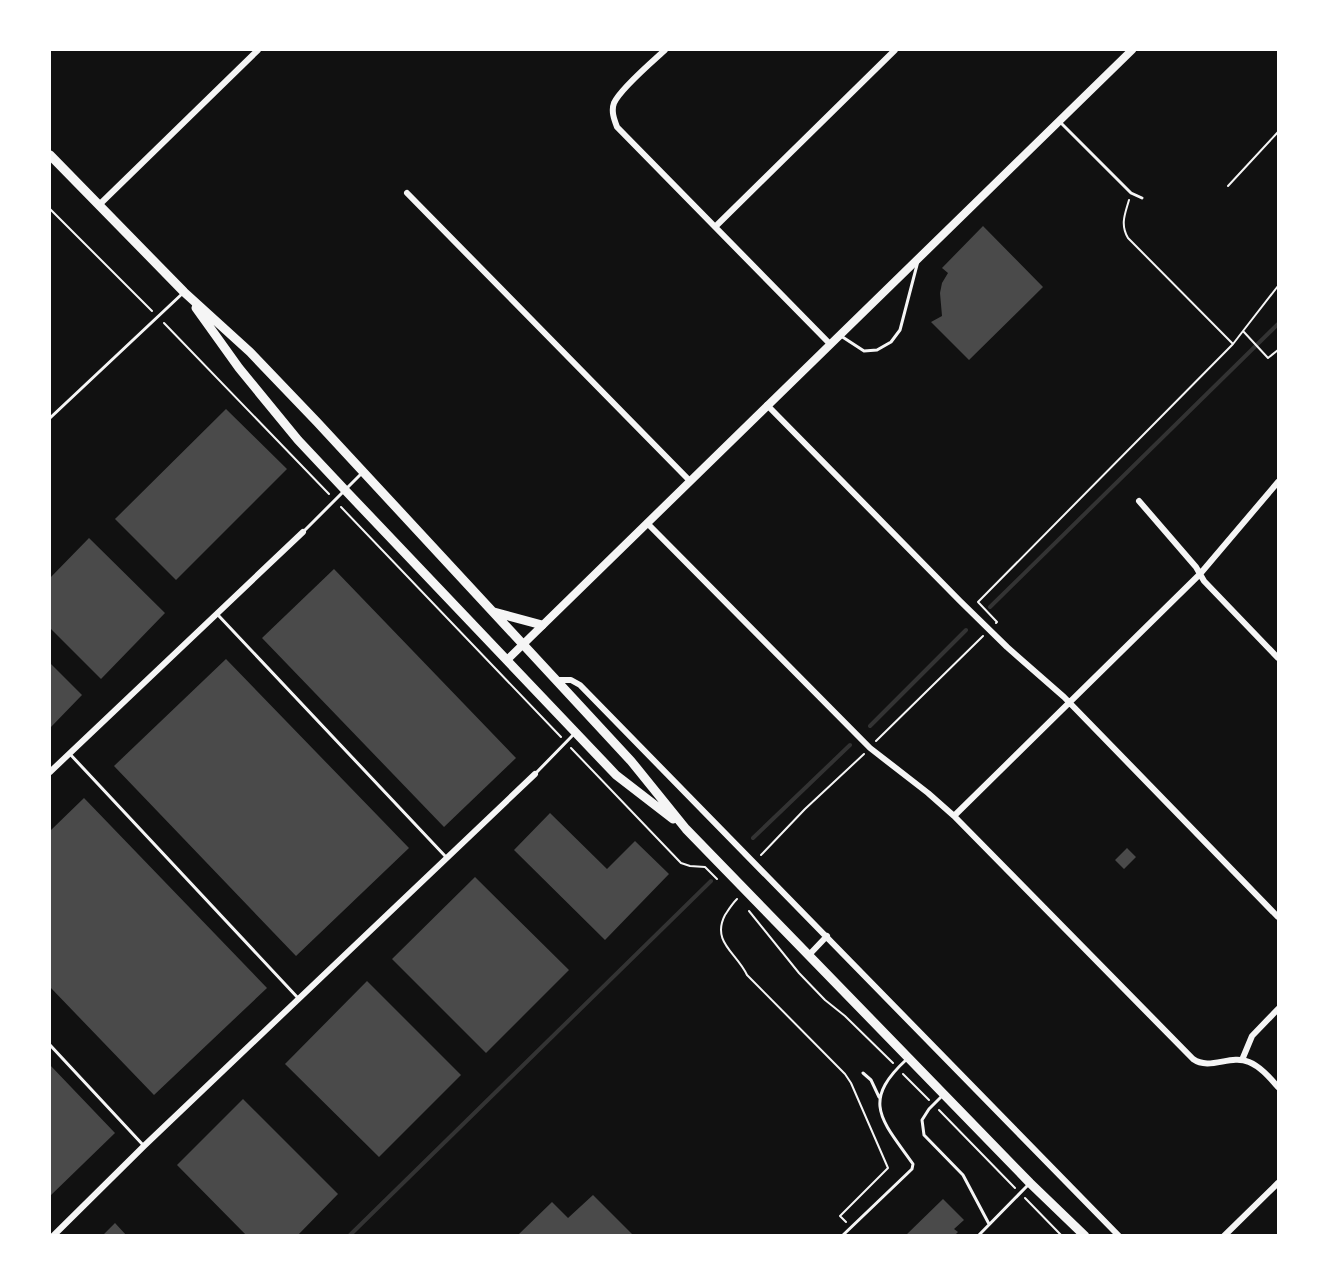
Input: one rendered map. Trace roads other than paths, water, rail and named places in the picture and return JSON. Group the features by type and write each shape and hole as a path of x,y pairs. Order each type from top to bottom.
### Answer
{"main road":[{"path":"50,154 184,292 250,352 364,471 631,761 686,829 1030,1183 1085,1236"},
{"path":"184,292 239,368 298,440 616,774 686,829"},
{"path":"494,612 542,626"}],"street":[{"path":"99,205 258,50"},
{"path":"665,50 618,97 613,107 614,120 622,133 830,344"},
{"path":"716,227 895,50"},
{"path":"507,660 1132,50"},
{"path":"407,193 689,480"},
{"path":"767,405 989,630 1069,703 1278,917"},
{"path":"954,816 1200,574 1278,482"},
{"path":"1139,501 1200,574 1278,658"},
{"path":"647,523 870,748 954,816 1193,1059 1205,1065 1242,1060 1258,1067 1278,1087"},
{"path":"50,772 303,532"},
{"path":"556,680 571,680 580,685 1119,1236"},
{"path":"53,1236 144,1146 535,774"},
{"path":"808,956 827,936"},
{"path":"1242,1060 1252,1036 1278,1009"},
{"path":"1224,1236 1278,1183"}],"lane":[{"path":"1058,121 1131,194 1142,198"},
{"path":"840,334 849,343 864,351 877,350 891,342 900,330 919,256"},
{"path":"50,418 184,292"},
{"path":"303,532 364,471"},
{"path":"217,614 448,859"},
{"path":"535,774 576,733"},
{"path":"69,753 300,999"},
{"path":"50,1045 144,1146"},
{"path":"842,1236 912,1169 913,1164 884,1123 879,1107 884,1084 892,1072 909,1058"},
{"path":"863,1072 871,1080 880,1099"},
{"path":"944,1094 928,1109 922,1120 924,1135 963,1175 989,1224"},
{"path":"978,1236 1030,1183"}],"waterway":[{"path":"990,607 1278,324"},
{"path":"870,726 966,630"},
{"path":"753,838 850,745"},
{"path":"349,1236 711,881"}]}
